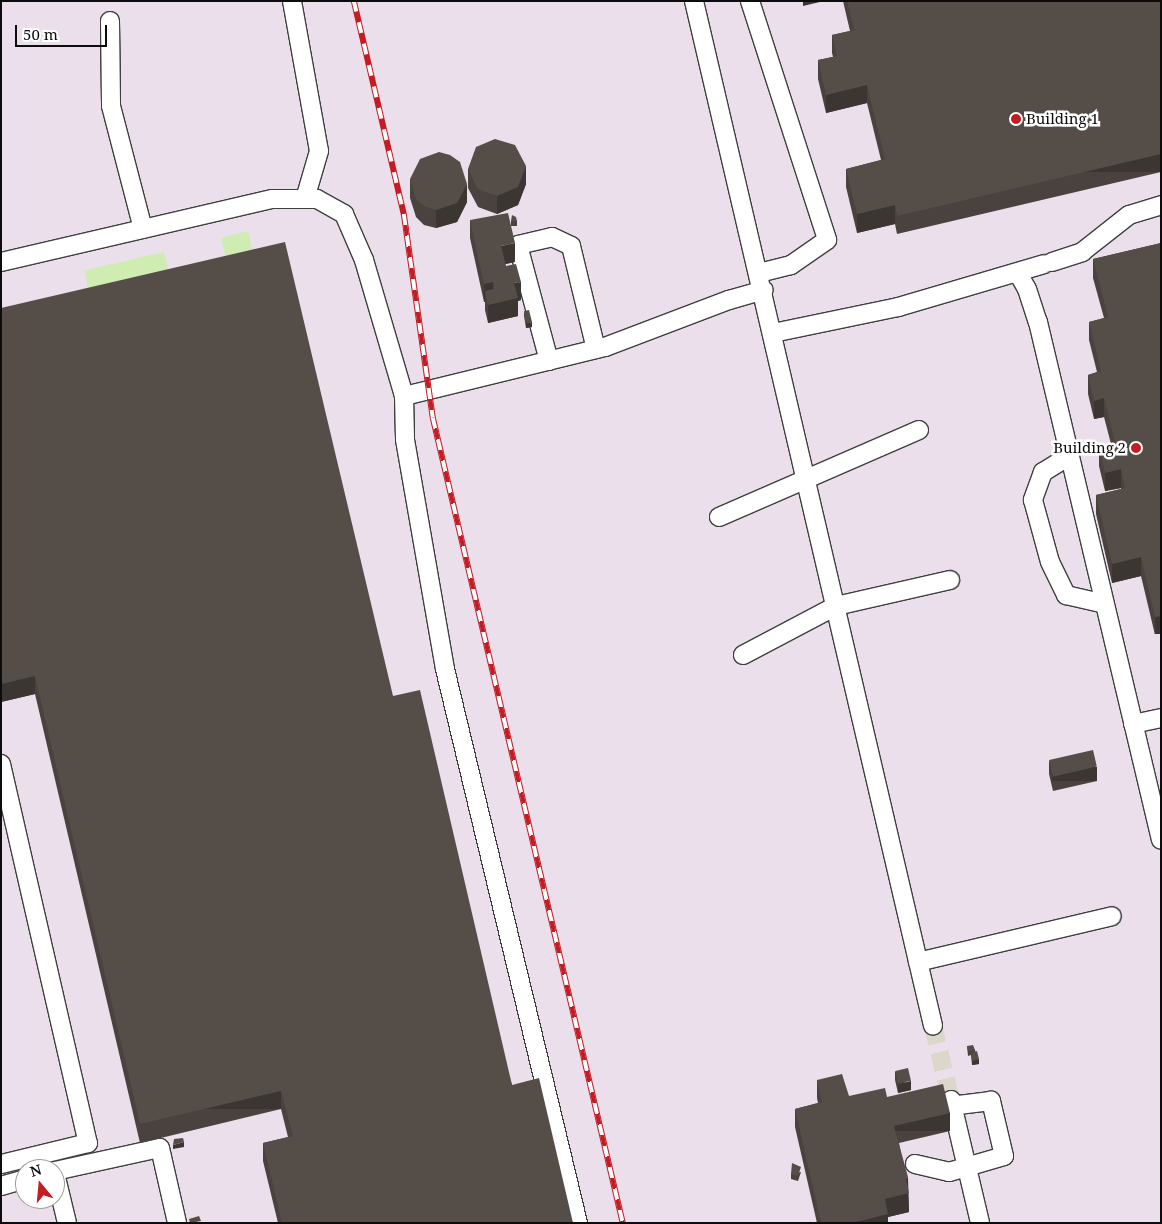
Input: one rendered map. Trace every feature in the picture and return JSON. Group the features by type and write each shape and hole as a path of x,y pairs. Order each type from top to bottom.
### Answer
{"lane":[{"path":"292,1 319,151 305,199"},
{"path":"694,1 774,333 933,1026"},
{"path":"404,396 596,349 762,282 827,240 750,1"},
{"path":"110,21 111,106 143,229"},
{"path":"1,262 272,199 318,199 344,214 364,260 404,396 405,439 445,669 578,1223"},
{"path":"774,333 898,307 1018,273 1082,252 1129,215 1161,205"},
{"path":"550,361 518,245 548,238 571,246 596,349"},
{"path":"1018,273 1028,288 1037,321 1161,840"},
{"path":"718,517 919,430"},
{"path":"1069,456 1043,472 1033,500 1050,562 1066,595 1104,604"},
{"path":"742,655 836,606 950,580"},
{"path":"1133,724 1161,718"},
{"path":"1,764 88,1143 1,1164"},
{"path":"918,962 1112,916"},
{"path":"915,1164 948,1172 967,1169 1004,1156 991,1101 952,1103 967,1169 980,1223"},
{"path":"65,1170 160,1148 177,1223"},
{"path":"1,1186 15,1182"},
{"path":"64,1209 67,1223"}],"shaded area":[{"path":"1,1 1161,1 1161,1223 1,1223"}],"green space":[{"path":"248,231 256,266 228,266 221,238"},
{"path":"164,252 172,286 92,305 84,270"}],"building":[{"name":"Building 1","path":"847,1 1161,1 1161,154 897,216 895,205 857,214 846,169 885,159 867,85 826,95 818,60 837,56 832,35 854,30"},
{"path":"495,139 515,145 526,166 518,187 497,196 478,189 468,169 476,147"},
{"path":"439,152 450,155 460,162 467,184 457,203 436,210 424,206 416,199 410,179 420,159"},
{"path":"508,213 515,243 501,246 506,266 516,264 521,282 514,283 518,298 488,305 485,291 494,289 493,282 484,284 470,220"},
{"path":"512,215 516,217 517,221 511,221"},
{"path":"285,242 393,696 420,690 512,1085 539,1078 573,1223 282,1223 263,1143 293,1136 281,1091 140,1124 35,676 1,684 1,308"},
{"name":"Building 2","path":"1161,243 1161,616 1155,617 1141,557 1112,564 1096,495 1125,488 1121,469 1105,473 1099,447 1115,443 1104,398 1094,401 1088,375 1101,371 1089,322 1108,317 1093,259"},
{"path":"529,310 532,322 526,323 524,311"},
{"path":"1093,750 1097,767 1053,777 1049,760"},
{"path":"973,1045 975,1050 968,1051 967,1046"},
{"path":"977,1051 979,1059 972,1061 971,1053"},
{"path":"908,1068 911,1081 898,1084 895,1071"},
{"path":"842,1074 849,1096 885,1088 887,1097 943,1084 950,1113 894,1126 908,1177 906,1178 909,1193 885,1199 888,1214 852,1223 821,1223 795,1109 822,1102 817,1080"},
{"path":"183,1138 184,1142 173,1145 174,1139"},
{"path":"792,1163 801,1167 798,1176 791,1174"},
{"path":"199,1216 201,1221 190,1223 189,1219"}],"tunnel":[{"path":"933,1026 951,1100"}],"railway":[{"path":"354,1 404,214 433,418 623,1223"}],"place":[{"name":"Building 1","path":"1016,119"},
{"name":"Building 2","path":"1136,448"}]}
